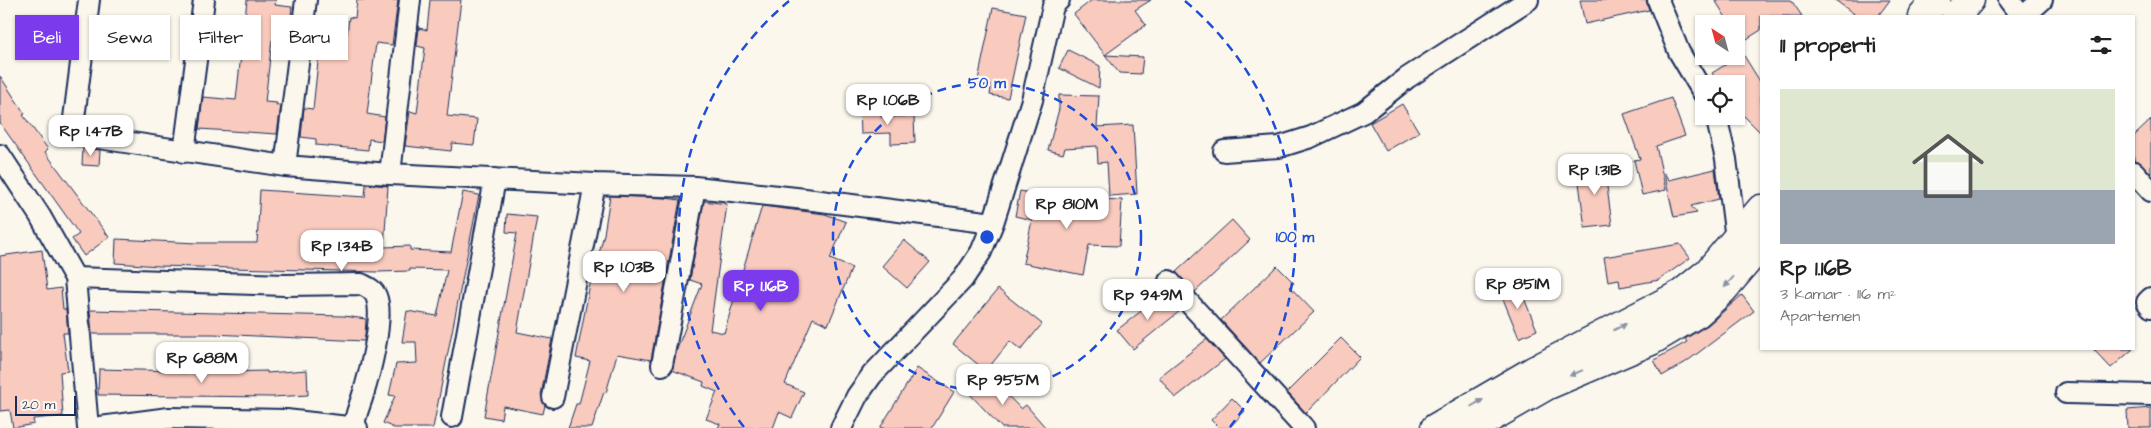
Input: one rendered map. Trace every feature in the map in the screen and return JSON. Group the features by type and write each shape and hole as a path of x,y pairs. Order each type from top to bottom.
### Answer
{"highway":[{"path":"1923,15 1936,0"},
{"path":"1957,15 1970,0"},
{"path":"1473,428 1546,386 1651,341 1698,312 1723,290 1749,242 1760,212"},
{"path":"1435,428 1533,371 1681,294 1749,242"}],"street":[{"path":"90,0 72,134 285,166 390,174 695,187 993,223"},
{"path":"184,152 204,0"},
{"path":"285,166 306,0"},
{"path":"390,174 410,0"},
{"path":"1224,151 1280,148 1311,137 1364,112 1407,78 1528,0"},
{"path":"1658,0 1679,52 1695,79"},
{"path":"2009,0 2021,15"},
{"path":"2023,15 2042,0"},
{"path":"841,428 857,396 872,375 963,279 981,252 993,223 1032,100 1055,2"},
{"path":"1718,125 1749,242"},
{"path":"0,155 40,216 75,278 88,428"},
{"path":"2135,173 2151,192"},
{"path":"452,417 495,179"},
{"path":"553,397 595,184"},
{"path":"662,365 695,187"},
{"path":"75,278 285,285 361,284 371,289 376,295 379,306 371,369 355,427 286,420 169,418 135,425 93,428"},
{"path":"1169,281 1304,428"},
{"path":"2151,298 2148,302 2151,308"},
{"path":"2066,393 2151,395"}],"building":[{"path":"247,0 276,0 275,5 292,7 291,15 271,15 271,49 265,102 281,105 277,134 199,129 203,97 236,100 240,60 261,60 261,15 245,15"},
{"path":"357,0 398,0 392,45 376,43 367,114 385,117 382,141 369,139 368,150 316,145 316,139 301,137 304,108 313,109 318,60 348,60 349,17 355,18"},
{"path":"430,0 461,0 447,116 477,119 474,145 452,143 451,151 405,146 410,111 417,113 425,48 417,46 419,28 427,30"},
{"path":"1092,0 1151,0 1135,10 1146,25 1105,55 1074,14"},
{"path":"1580,0 1646,0 1649,10 1585,24"},
{"path":"1715,0 1791,0 1801,15 1760,15 1760,31 1745,40 1745,15 1724,15"},
{"path":"1835,0 1890,0 1879,15 1856,15"},
{"path":"993,8 1026,14 1008,98 990,95 991,88 977,85"},
{"path":"1068,50 1100,66 1099,88 1059,68"},
{"path":"1105,55 1143,57 1141,74 1119,73"},
{"path":"1745,57 1760,81 1760,132 1745,117 1745,75 1713,75 1712,73 1725,65 1745,65"},
{"path":"0,76 25,114 23,115 48,149 45,152 109,237 84,256 72,239 79,234 0,123"},
{"path":"1059,95 1099,96 1097,127 1133,125 1137,194 1109,196 1107,162 1098,163 1097,146 1065,148 1063,154 1048,150 1059,109"},
{"path":"1671,98 1685,136 1656,146 1666,190 1642,195 1634,160 1640,159 1624,114"},
{"path":"1402,104 1419,132 1386,151 1370,123"},
{"path":"860,109 881,109 881,117 914,116 915,143 891,144 891,133 861,134"},
{"path":"2151,120 2151,173 2142,164 2135,160 2135,135"},
{"path":"83,148 100,150 99,166 82,165"},
{"path":"1604,164 1612,225 1585,228 1577,168"},
{"path":"1715,169 1719,199 1691,206 1697,213 1674,217 1664,173 1669,180"},
{"path":"366,184 388,186 384,247 410,246 410,250 451,252 463,192 479,195 433,428 394,428 383,423 395,396 389,395 396,364 417,363 416,342 402,342 407,311 437,316 447,270 410,269 410,271 378,272 115,263 116,239 197,243 257,243 260,190 365,197"},
{"path":"1020,191 1096,206 1096,199 1122,200 1119,246 1089,245 1083,275 1023,263 1032,220 1015,216"},
{"path":"610,196 680,200 651,360 617,354 606,393 604,392 592,428 568,428 576,404 579,404 590,361 576,358 592,274 594,274 604,234"},
{"path":"704,201 727,204 710,330 724,333 762,206 825,214 846,222 830,259 852,268 828,325 813,318 785,384 804,392 792,418 779,412 773,428 718,428 720,424 706,419 717,392 703,386 704,382 672,370 677,349 702,284 690,280"},
{"path":"507,214 537,217 517,332 552,339 541,395 545,405 543,414 503,406 501,419 484,416 517,233 506,232"},
{"path":"1232,220 1250,240 1195,292 1176,272"},
{"path":"904,240 930,262 907,288 882,266"},
{"path":"1680,244 1690,258 1659,280 1620,287 1619,279 1608,281 1604,257"},
{"path":"42,250 47,290 61,288 63,309 66,309 68,333 63,333 68,371 60,372 63,416 33,419 34,424 13,428 10,410 0,411 0,256"},
{"path":"1277,266 1294,283 1290,287 1314,312 1260,363 1221,320"},
{"path":"1517,281 1537,330 1519,338 1499,289"},
{"path":"998,289 1042,324 1021,350 1010,341 986,371 953,344"},
{"path":"1164,293 1180,311 1133,349 1117,330"},
{"path":"1742,295 1754,311 1686,362 1662,376 1654,360 1687,342 1685,339 1708,325"},
{"path":"90,310 344,316 366,319 364,341 213,334 92,334"},
{"path":"1341,338 1360,357 1306,413 1287,392"},
{"path":"1207,339 1225,359 1175,398 1159,377"},
{"path":"2094,350 2132,350 2111,368"},
{"path":"917,368 954,392 932,428 880,428"},
{"path":"99,369 179,371 179,373 267,371 267,373 307,370 308,395 272,397 98,395"},
{"path":"986,373 1021,409 1026,405 1046,428 1002,428 967,391"},
{"path":"1232,398 1245,411 1229,428 1219,428 1211,420"},
{"path":"2151,408 2151,428 2128,428 2127,410"}]}
